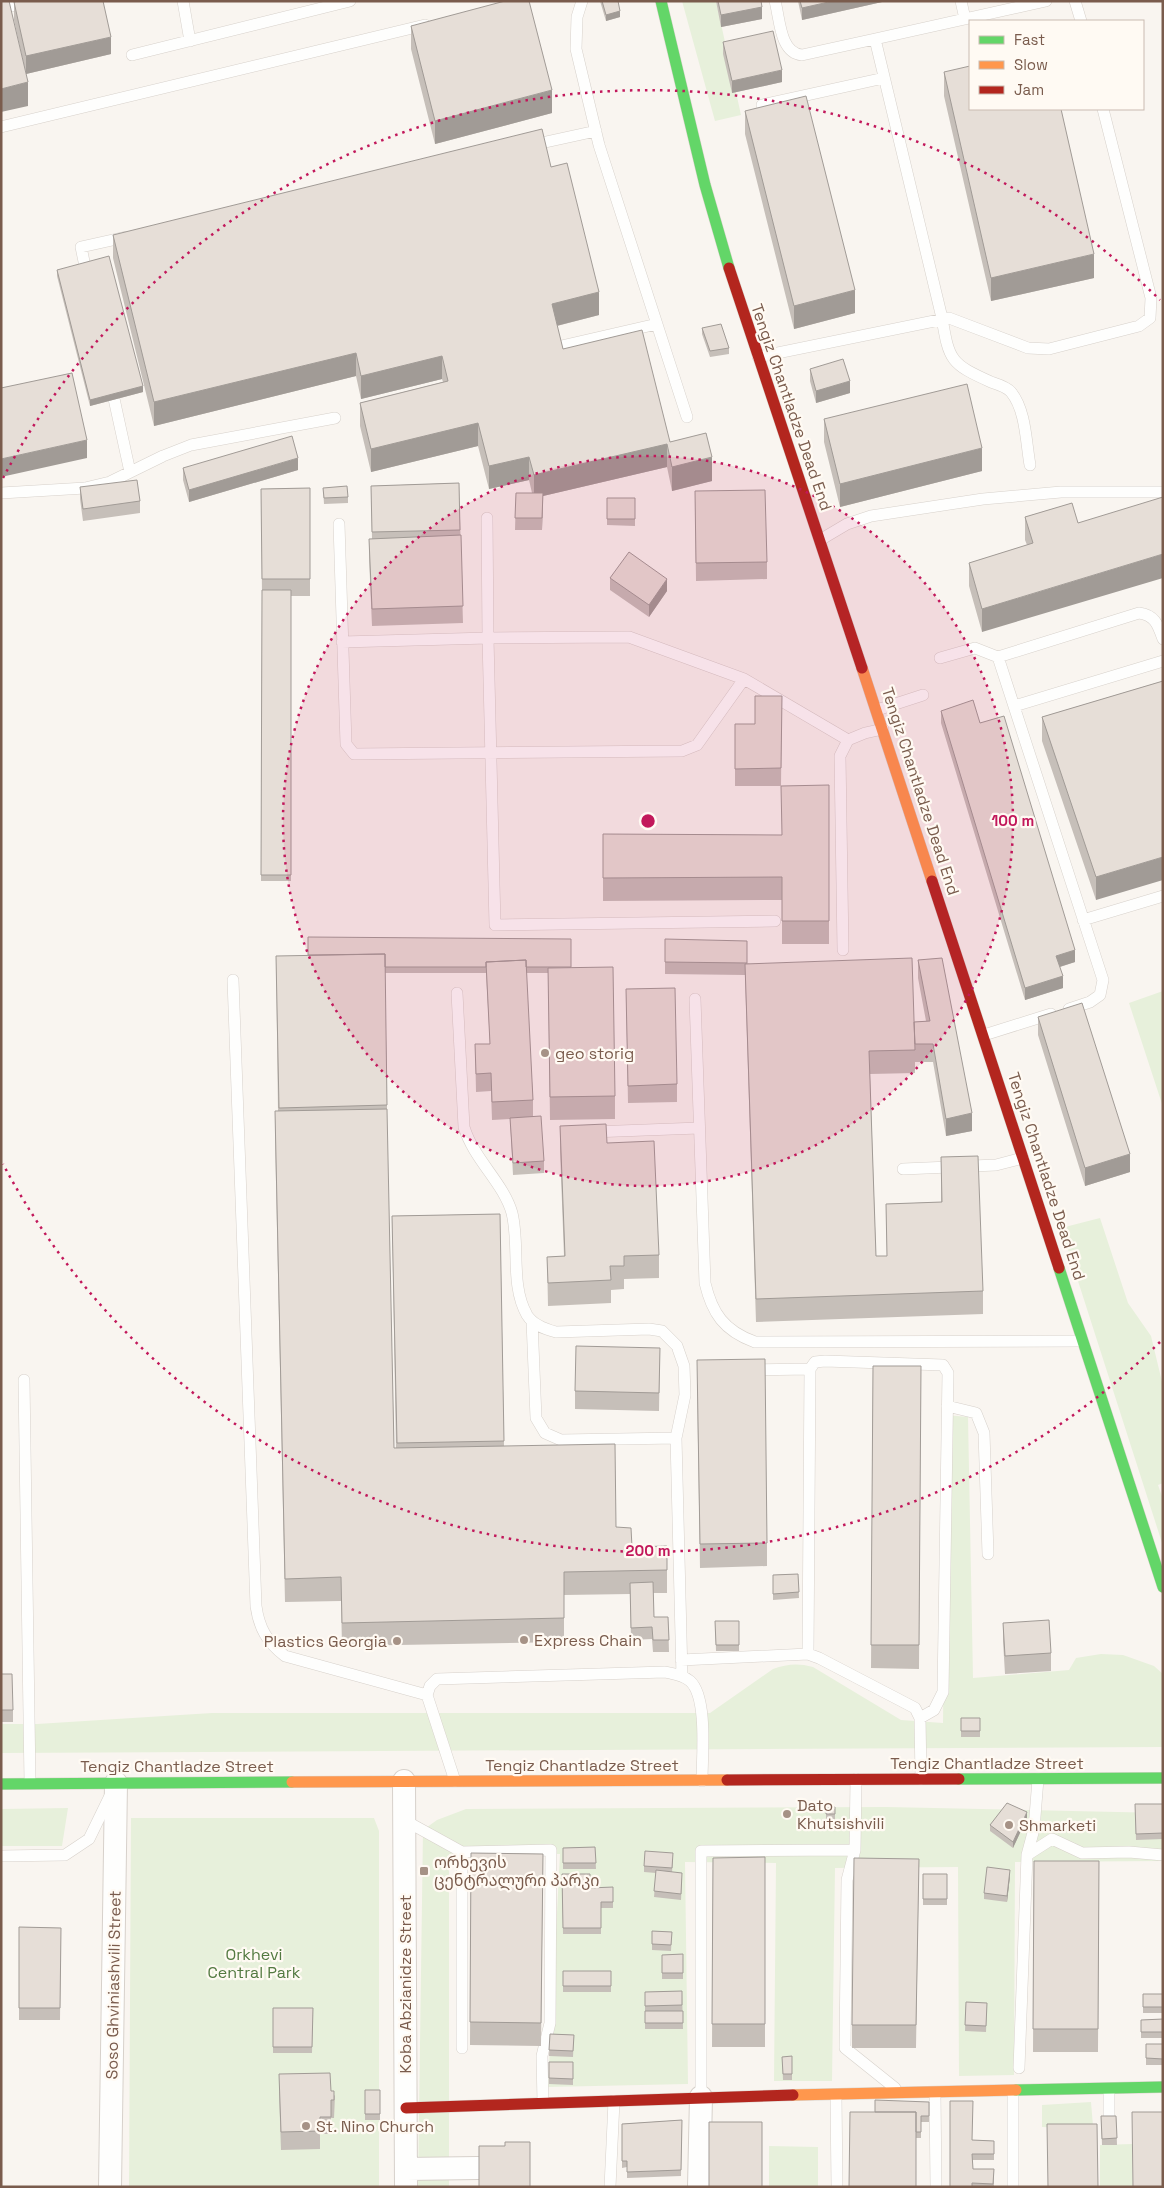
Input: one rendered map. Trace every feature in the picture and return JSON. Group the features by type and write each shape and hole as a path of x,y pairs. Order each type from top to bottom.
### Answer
{"street":[{"name":"Tengiz Chantladze Dead End","path":"661,1 705,185 758,357 883,728 1163,1587"},
{"name":"Tengiz Chantladze Street","path":"1,1784 1163,1778"},
{"name":"Koba Abzianidze Street","path":"404,1781 406,2178"},
{"name":"Soso Ghviniashvili Street","path":"110,2187 116,1783"},
{"path":"406,2108 701,2097 1013,2092 1163,2087"},
{"path":"699,2187 701,2097"},
{"path":"406,2178 478,2168"}],"lane":[{"path":"1,9 29,1"},
{"path":"183,1 190,41"},
{"path":"132,55 350,1"},
{"path":"582,1 578,17 576,49 596,131 687,416"},
{"path":"775,1 786,48 793,54 802,55 1046,1"},
{"path":"961,1 965,19"},
{"path":"1075,1 1080,20"},
{"path":"1,127 436,22"},
{"path":"875,39 942,318 947,349 954,361 964,370 1010,390 1018,404 1030,465"},
{"path":"762,105 884,78"},
{"path":"758,357 942,318 958,320 1028,348 1049,349 1139,326 1150,318 1151,298 1103,110"},
{"path":"518,148 596,131"},
{"path":"89,285 80,247 139,234"},
{"path":"558,347 657,324"},
{"path":"107,369 130,472"},
{"path":"1,493 85,488 110,482 191,445 335,418"},
{"path":"820,540 847,524 871,516 983,499 1061,492 1163,492"},
{"path":"487,518 495,925 775,921"},
{"path":"339,524 346,744 354,754 682,751 697,745 744,679"},
{"path":"940,658 975,648 998,658 1139,613 1149,615 1157,622 1163,639"},
{"path":"342,642 628,637 744,679 848,740"},
{"path":"984,1035 1090,1002 1100,995 1103,980 998,658"},
{"path":"1014,706 1163,661"},
{"path":"877,710 923,695"},
{"path":"843,950 840,756 848,740 883,728"},
{"path":"1083,920 1163,896"},
{"path":"233,980 258,1623 270,1644 285,1656 427,1695"},
{"path":"457,993 464,1127 469,1144 506,1199 512,1212 519,1298 528,1317 541,1328 556,1332 649,1329 662,1331 677,1346 689,1371 676,1438 682,1676"},
{"path":"695,999 704,1283 709,1303 722,1323 740,1337 754,1342 1084,1341"},
{"path":"577,1133 699,1128"},
{"path":"903,1169 996,1165 1024,1157"},
{"path":"532,1320 536,1418 545,1432 561,1440 676,1438"},
{"path":"808,1654 810,1369 815,1362 825,1361 943,1365 948,1373 943,1692 934,1710 920,1718"},
{"path":"742,1370 810,1369"},
{"path":"24,1380 30,1783"},
{"path":"948,1406 976,1413 984,1433 988,1554"},
{"path":"681,1660 808,1654 915,1708 920,1718 921,1780"},
{"path":"455,1781 427,1695 430,1686 437,1679 665,1672 682,1676 692,1682 698,1692 702,1714 702,1780"},
{"path":"1019,2068 1027,1855 1034,1828 1038,1779"},
{"path":"856,1780 855,1850 847,1880 845,2048 902,2094"},
{"path":"1,1856 65,1855 89,1839 98,1826 116,1783"},
{"path":"404,1820 462,1852 551,1850 550,2023 542,2056 543,2103"},
{"path":"1027,1855 1052,1839 1082,1853 1129,1852 1163,1855"},
{"path":"701,2097 701,1851 855,1850"},
{"path":"462,1852 462,2048"},
{"path":"1109,2089 1109,2122"},
{"path":"1013,2092 1013,2187"},
{"path":"936,2093 936,2187"},
{"path":"836,2095 837,2187"},
{"path":"610,2187 614,2100"}],"green space":[{"path":"682,1 716,1 741,115 715,121"},
{"path":"1163,991 1163,1107 1129,1003"},
{"path":"1100,1218 1128,1303 1151,1336 1163,1386 1163,1483 1158,1485 1163,1499 1163,1546 1061,1228"},
{"path":"946,1415 968,1417 973,1678 1069,1670 1076,1658 1101,1654 1123,1655 1154,1666 1163,1674 1163,1747 1,1753 1,1724 37,1724 212,1713 710,1713 773,1669 793,1665 813,1667 901,1720 943,1723"},
{"path":"886,1807 1163,1813 1163,1861 1015,1862 1014,2075 959,2076 958,1867 835,1868 832,2081 774,2081 776,1863 685,1862 688,2084 548,2087 560,1854 449,1854 449,2187 418,2187 423,1830 437,1820 466,1809"},
{"path":"68,1808 62,1846 1,1846 1,1809"},
{"name":"Orkhevi Central Park","path":"131,1818 374,1818 379,1831 379,2187 129,2187"},
{"path":"1091,2102 1093,2126 1068,2128 1042,2127 1042,2105"},
{"path":"1132,2144 1133,2187 1100,2187 1100,2145"},
{"path":"769,2146 818,2147 818,2187 769,2187"}],"building":[{"path":"1,1 9,1 28,82 1,89"},
{"path":"103,1 111,37 26,56 14,2"},
{"path":"505,1 529,1 552,90 435,121 411,26"},
{"path":"602,1 618,1 620,11 606,15"},
{"path":"718,1 761,1 762,7 721,15"},
{"path":"800,1 833,1 802,8"},
{"path":"773,31 782,70 732,81 723,42"},
{"path":"969,66 969,110 1061,110 1094,254 991,278 944,72"},
{"path":"806,96 855,290 794,306 745,111"},
{"path":"542,129 551,167 567,163 599,292 552,304 563,349 642,330 670,442 706,433 712,457 672,467 667,444 534,475 529,457 489,466 478,423 371,449 360,403 448,381 442,356 361,376 356,353 154,402 113,235"},
{"path":"109,256 143,386 90,400 57,270"},
{"path":"721,324 729,348 710,351 702,328"},
{"path":"843,359 850,381 816,391 810,369"},
{"path":"72,373 87,440 1,459 1,388"},
{"path":"967,384 982,448 840,484 824,419"},
{"path":"292,436 298,458 189,490 183,468"},
{"path":"137,480 140,501 83,509 80,487"},
{"path":"459,483 460,530 372,532 371,486"},
{"path":"347,486 348,497 324,498 323,488"},
{"path":"310,488 310,579 262,579 261,489"},
{"path":"765,490 767,562 696,563 695,491"},
{"path":"516,493 543,493 542,518 515,518"},
{"path":"1163,497 1163,554 982,609 969,563 1033,543 1025,517 1072,503 1078,523"},
{"path":"607,498 635,498 635,519 607,519"},
{"path":"461,535 463,606 372,609 369,539"},
{"path":"629,552 667,579 649,605 610,578"},
{"path":"262,590 291,590 291,875 261,875"},
{"path":"1163,681 1163,857 1096,877 1042,717"},
{"path":"755,696 782,696 781,768 735,769 735,724 755,724"},
{"path":"973,700 980,723 1004,716 1075,950 1056,956 1063,976 1025,988 941,711"},
{"path":"829,785 829,921 782,921 782,877 603,878 603,834 782,835 781,786"},
{"path":"308,937 571,939 571,967 526,967 526,960 486,962 486,967 385,967 385,954 308,955"},
{"path":"665,939 747,941 747,963 665,962"},
{"path":"385,954 387,1105 279,1108 276,956"},
{"path":"912,958 915,1050 869,1051 876,1256 887,1256 886,1204 942,1202 941,1157 978,1156 983,1291 756,1299 745,964"},
{"path":"942,958 972,1113 946,1119 933,1044 915,1044 914,1022 930,1021 918,960"},
{"path":"526,960 533,1100 492,1102 491,1073 476,1074 475,1044 490,1044 486,962"},
{"path":"613,967 615,1096 550,1097 548,968"},
{"path":"675,988 677,1084 628,1086 626,989"},
{"path":"1082,1003 1130,1154 1085,1168 1038,1017"},
{"path":"387,1109 394,1448 615,1444 616,1527 631,1528 632,1547 667,1546 667,1570 564,1572 564,1618 342,1623 341,1577 285,1579 275,1111"},
{"path":"541,1116 544,1161 513,1163 510,1118"},
{"path":"606,1124 607,1143 654,1141 659,1255 624,1256 624,1266 610,1266 611,1280 548,1283 547,1257 565,1256 560,1126"},
{"path":"500,1214 504,1441 397,1443 392,1216"},
{"path":"576,1346 660,1348 659,1393 575,1391"},
{"path":"765,1359 767,1543 700,1544 697,1360"},
{"path":"873,1366 921,1366 919,1645 871,1645"},
{"path":"798,1574 799,1592 773,1594 773,1575"},
{"path":"653,1582 654,1617 668,1617 669,1640 653,1640 652,1627 631,1628 630,1583"},
{"path":"1049,1620 1051,1653 1005,1656 1003,1623"},
{"path":"715,1621 739,1621 739,1645 716,1645"},
{"path":"1,1674 12,1674 13,1710 1,1710"},
{"path":"961,1718 980,1718 980,1731 961,1731"},
{"name":"Shmarketi","path":"1007,1803 1027,1812 1013,1842 990,1825"},
{"path":"1135,1804 1163,1804 1163,1833 1136,1834"},
{"path":"835,1807 835,1814 826,1814 826,1808"},
{"path":"595,1847 596,1863 563,1863 563,1848"},
{"path":"645,1851 673,1853 672,1868 644,1866"},
{"path":"471,1853 543,1854 541,2023 470,2022"},
{"path":"765,1857 765,2024 712,2024 713,1858"},
{"path":"854,1858 919,1859 916,2025 852,2025"},
{"path":"1034,1861 1099,1861 1098,2029 1033,2029"},
{"path":"987,1867 1010,1870 1007,1896 984,1893"},
{"path":"656,1870 682,1873 681,1894 654,1891"},
{"path":"562,1874 590,1874 590,1888 613,1887 613,1902 601,1902 601,1928 563,1928"},
{"path":"923,1874 947,1874 947,1899 923,1899"},
{"path":"19,1927 61,1928 60,2008 19,2008"},
{"path":"652,1931 672,1932 671,1945 652,1944"},
{"path":"683,1954 683,1973 662,1973 662,1955"},
{"path":"563,1971 611,1971 611,1986 563,1986"},
{"path":"682,1991 682,2005 645,2006 645,1992"},
{"path":"1143,1994 1163,1994 1163,2007 1143,2007"},
{"path":"966,2002 987,2003 986,2026 965,2025"},
{"path":"273,2008 313,2008 312,2047 273,2047"},
{"path":"645,2011 683,2011 683,2023 645,2023"},
{"path":"1163,2019 1163,2032 1141,2032 1141,2020"},
{"path":"550,2034 574,2035 573,2051 549,2050"},
{"path":"1146,2044 1163,2044 1163,2059 1146,2058"},
{"path":"792,2056 792,2074 783,2074 782,2057"},
{"path":"549,2062 573,2062 573,2079 549,2078"},
{"name":"St. Nino Church","path":"330,2073 331,2091 334,2091 334,2100 331,2100 331,2117 320,2117 320,2131 281,2132 279,2074"},
{"path":"365,2090 380,2090 380,2114 365,2114"},
{"path":"875,2100 929,2102 929,2116 921,2116 921,2132 916,2132 916,2112 875,2112"},
{"path":"950,2101 973,2101 972,2140 994,2141 994,2154 972,2154 973,2169 994,2169 993,2184 972,2183 972,2187 950,2187"},
{"path":"850,2112 916,2112 916,2187 849,2187"},
{"path":"1132,2112 1163,2112 1163,2187 1133,2187"},
{"path":"1101,2116 1116,2116 1117,2138 1102,2139"},
{"path":"682,2120 681,2170 627,2172 627,2161 622,2161 622,2124"},
{"path":"709,2122 762,2122 762,2187 709,2187"},
{"path":"1047,2124 1097,2124 1098,2187 1048,2187"},
{"path":"505,2142 530,2142 530,2187 479,2187 479,2146 505,2146"}],"traffic: fast":[{"path":"661,1 705,185 729,268"},
{"path":"1059,1268 1163,1587"},
{"path":"959,1779 1163,1778"},
{"path":"1,1784 292,1782"},
{"path":"1016,2090 1163,2087"}],"traffic: slow":[{"path":"862,668 932,881"},
{"path":"292,1782 727,1780"},
{"path":"793,2095 1016,2090"}],"traffic: jam":[{"path":"729,268 862,668"},
{"path":"932,881 1059,1268"},
{"path":"727,1780 959,1779"},
{"path":"406,2108 793,2095"}],"place":[{"name":"geo storig","path":"545,1053"},
{"name":"Express Chain","path":"524,1640"},
{"name":"Plastics Georgia","path":"397,1641"},
{"name":"Dato Khutsishvili","path":"787,1814"},
{"name":"Shmarketi","path":"1009,1825"},
{"name":"ორხევის ცენტრალური პარკი","path":"424,1871"},
{"name":"St. Nino Church","path":"306,2126"}]}
